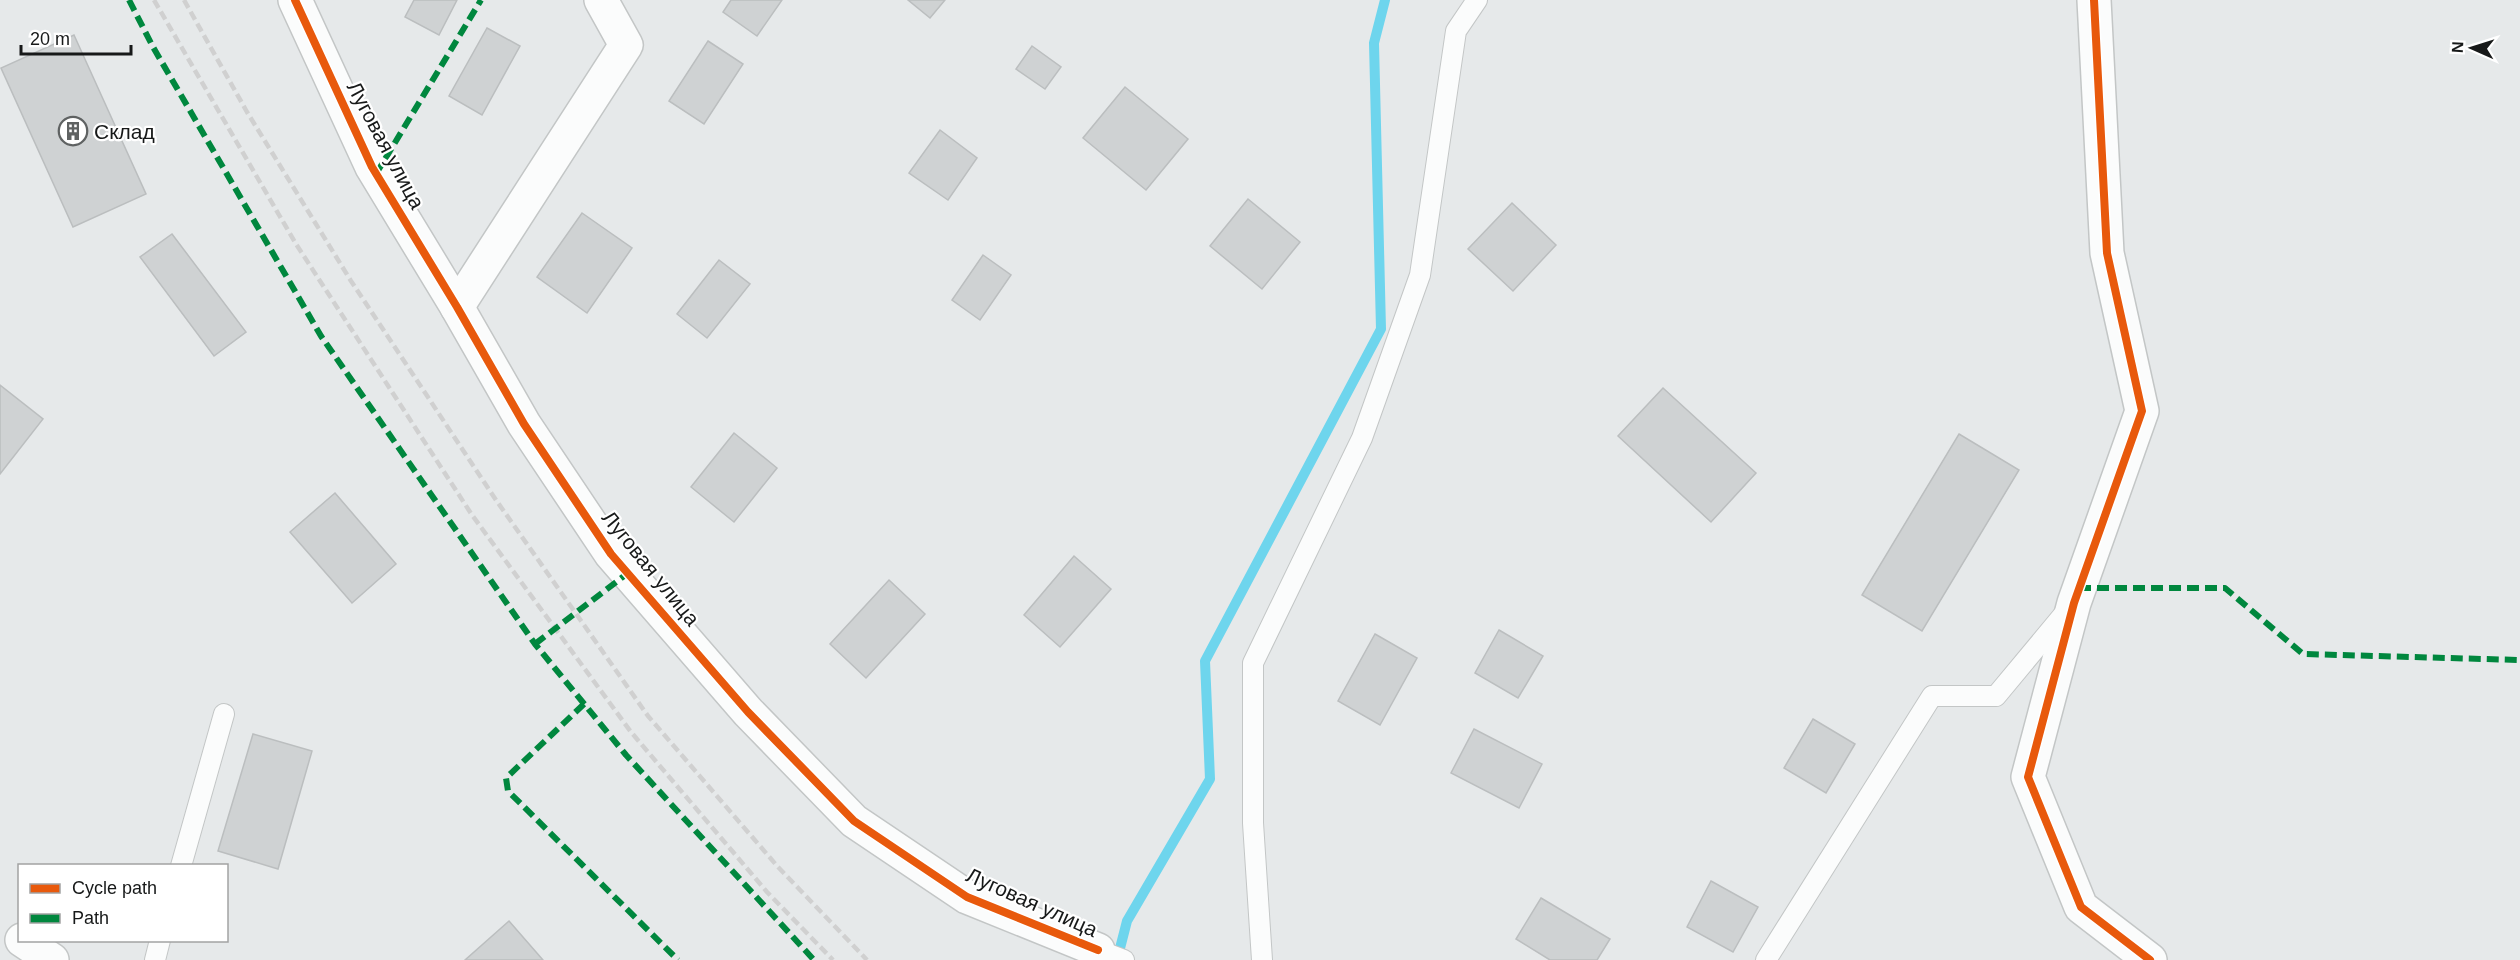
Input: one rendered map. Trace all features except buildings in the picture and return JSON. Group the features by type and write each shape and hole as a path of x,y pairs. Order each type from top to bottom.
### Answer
{"street":[{"name":"Луговая улица","path":"295,0 372,167 457,307 524,424 611,554 748,712 854,821 967,897 1111,955"},
{"path":"457,307 626,45 601,0"},
{"path":"2094,0 2107,253 2142,411 2074,603 2028,777 2081,907 2150,960"},
{"path":"0,926 18,938"},
{"path":"24,942 52,960"}],"lane":[{"path":"1262,960 1253,823 1253,663 1362,438 1420,275 1456,31 1477,0"},
{"path":"1766,960 1932,696 1996,696 2074,603"},
{"path":"182,864 224,714"},
{"path":"155,960 160,942"}],"waterway":[{"path":"1117,960 1127,921 1210,779 1205,661 1381,329 1374,43 1385,0"}],"railway":[{"path":"154,0 296,244 472,515 631,732 767,892 833,960"},
{"path":"184,0 247,112 351,281 496,500 648,716 778,867 867,960"}],"marked path":[{"path":"129,0 153,47 321,336 535,644 626,755 814,960"},
{"path":"376,174 481,0"},
{"path":"535,644 628,573"},
{"path":"2079,588 2225,588 2303,654 2520,660"},
{"path":"584,704 506,778 508,791 678,960"}],"cycle path":[{"path":"295,0 372,167 457,307 524,424 611,554 748,712 854,821 967,897 1098,950"},
{"path":"2094,0 2107,253 2142,411 2074,603 2028,777 2081,907 2150,960"}],"place":[{"name":"Склад","path":"73,131"}]}
